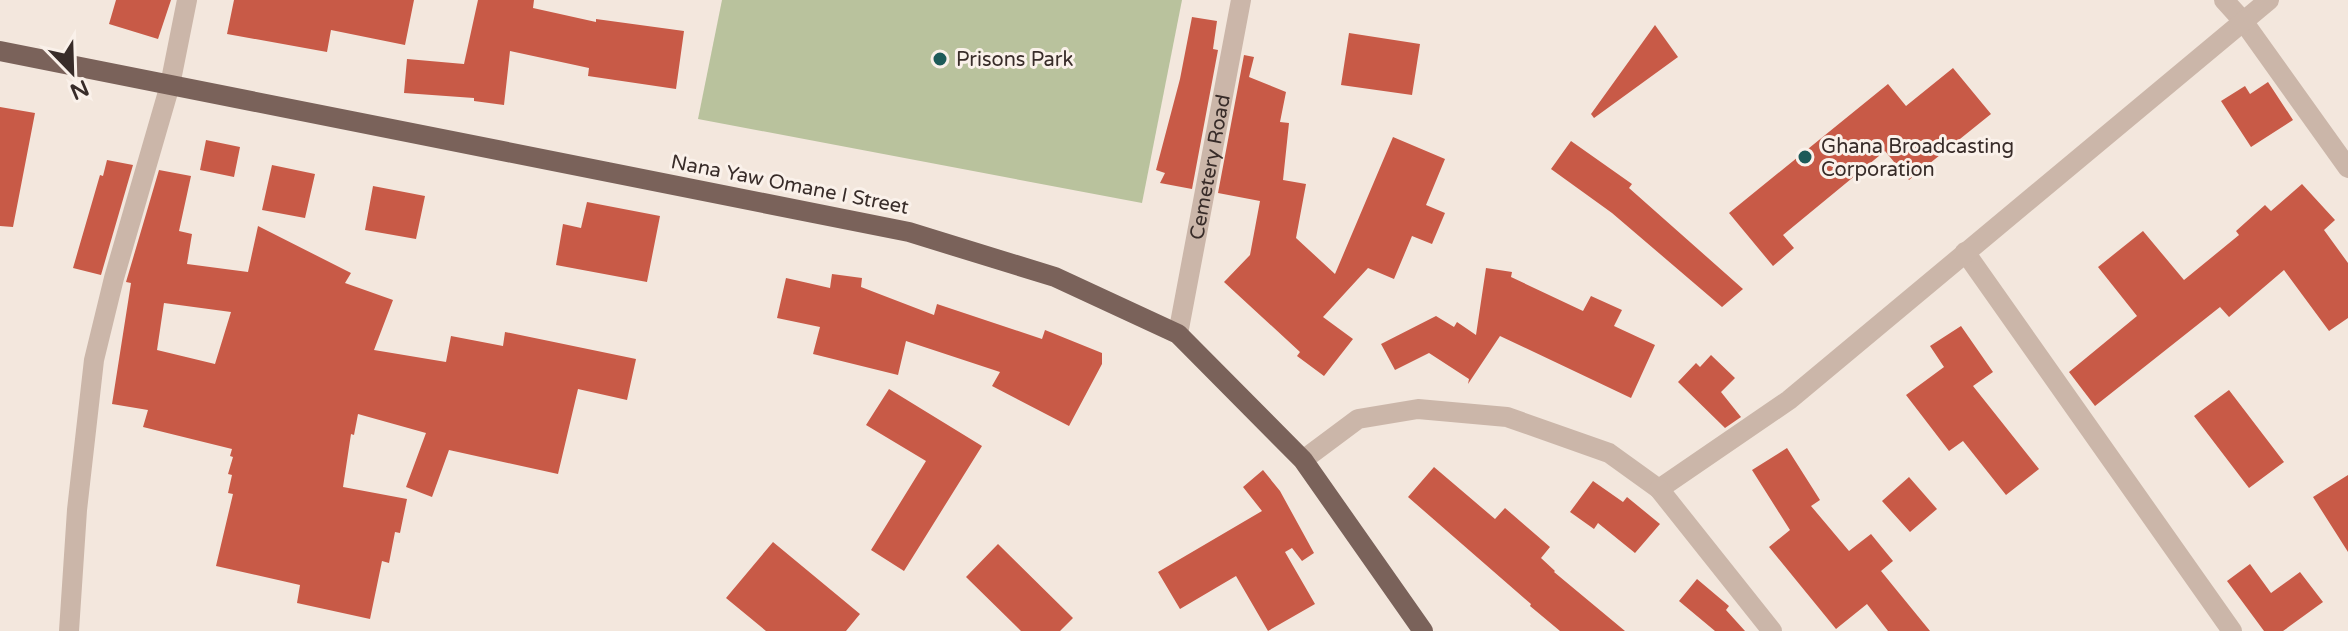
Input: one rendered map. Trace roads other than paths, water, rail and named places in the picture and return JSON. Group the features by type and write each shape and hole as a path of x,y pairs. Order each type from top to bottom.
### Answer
{"main road":[{"name":"Nana Yaw Omane I Street","path":"0,51 909,232 1055,277 1178,334 1303,460 1423,631"}],"street":[{"path":"69,631 77,510 94,360 114,278 170,85 187,0"},
{"name":"Cemetery Road","path":"1178,334 1241,0"},
{"path":"2224,0 2243,21 2348,168"},
{"path":"1659,489 1789,400 2269,0"},
{"path":"1965,252 2232,631"},
{"path":"1303,460 1358,419 1418,409 1507,417 1609,453 1659,489 1772,631"}],"place":[{"name":"Prisons Park","path":"940,59"},
{"name":"Ghana Broadcasting Corporation","path":"1805,157"}]}
